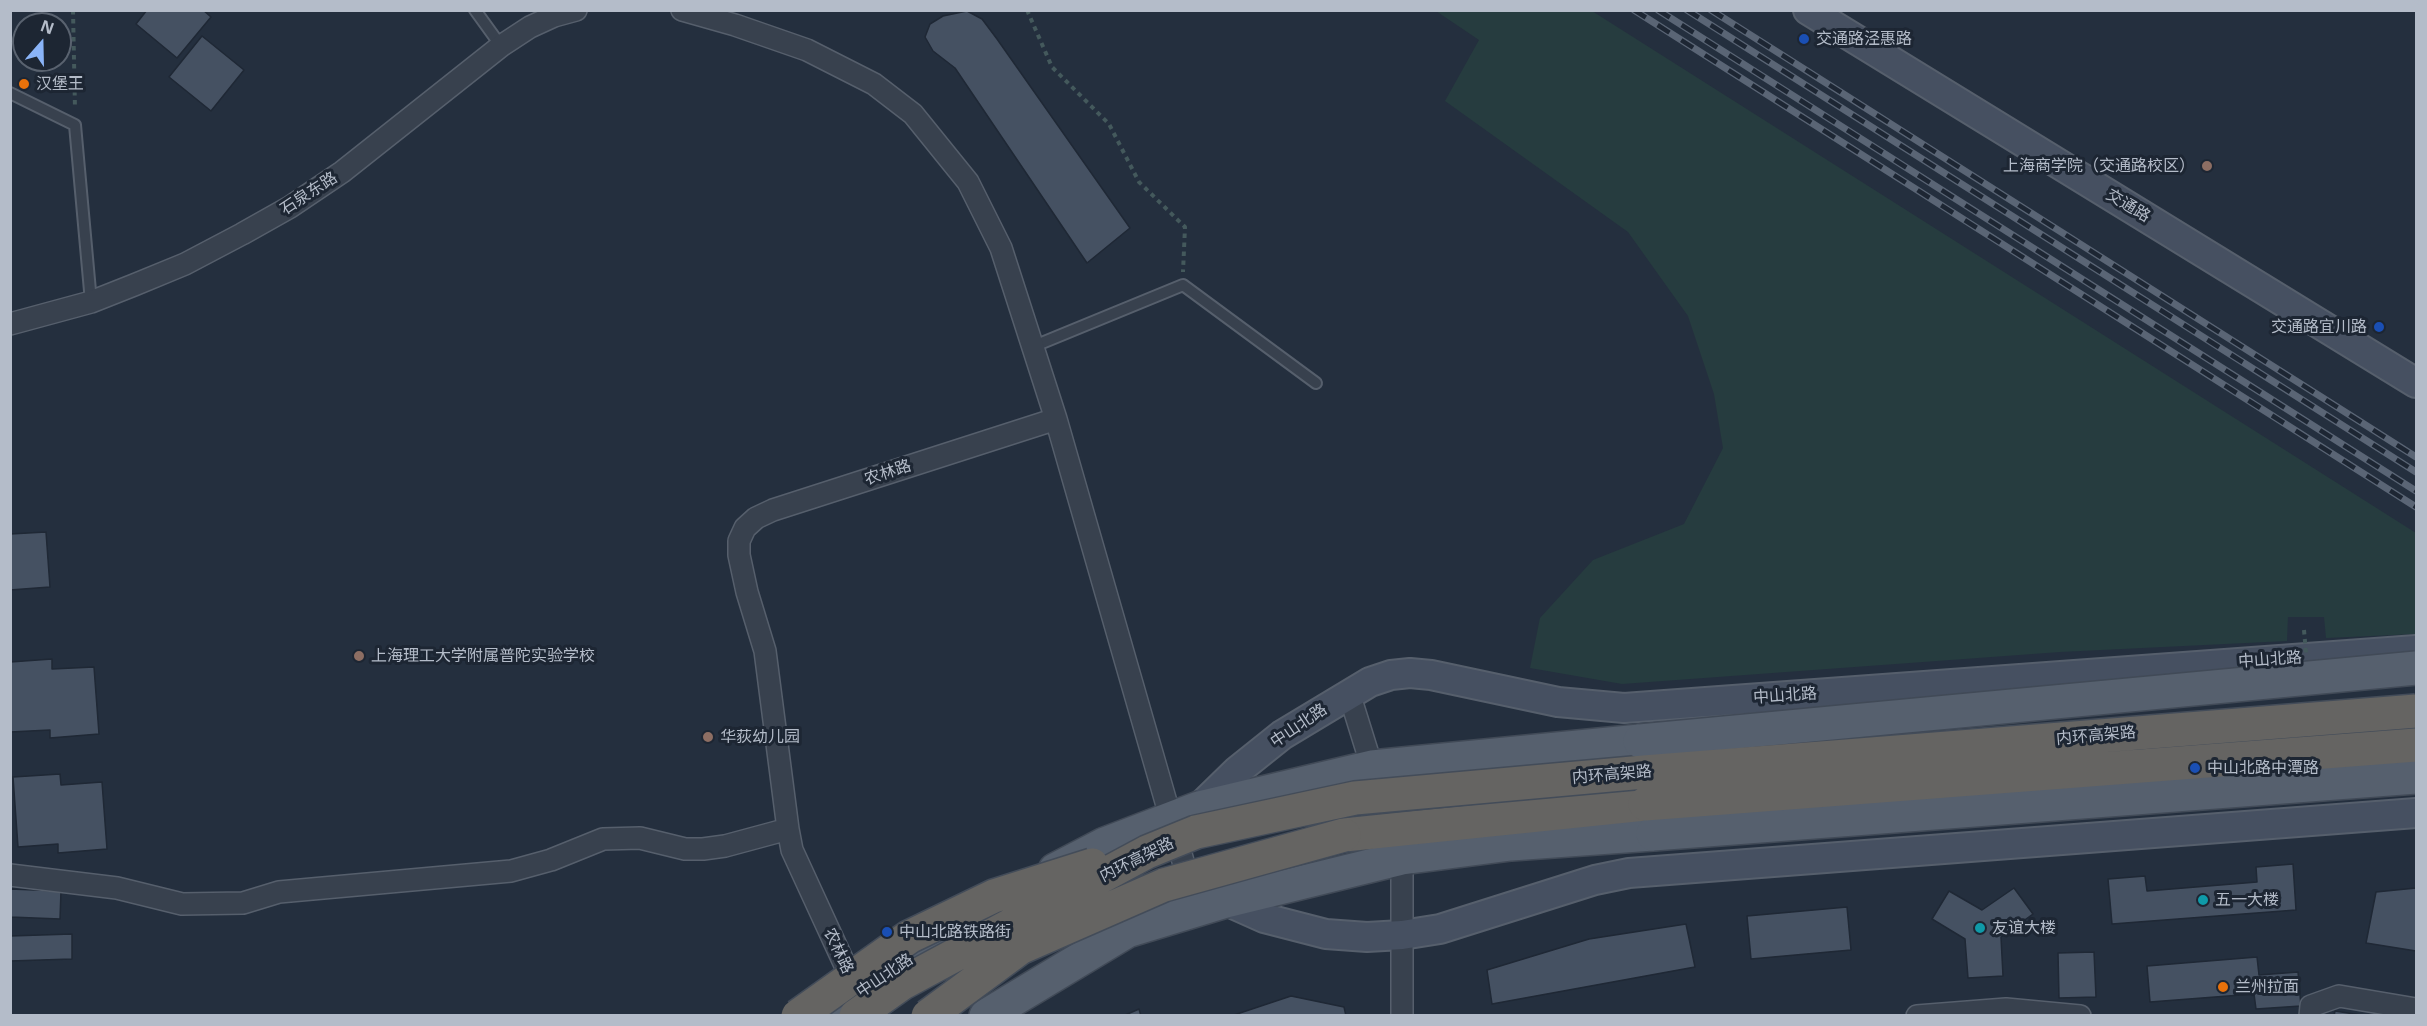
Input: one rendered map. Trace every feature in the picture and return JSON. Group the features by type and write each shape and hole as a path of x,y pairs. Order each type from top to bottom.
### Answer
{"highway":[{"name":"内环高架路","path":"833,1011 901,984 1147,852 1189,820 1355,798 1655,771 2416,711"},
{"name":"内环高架路","path":"928,1016 1020,948 1164,885 1344,835 1645,804 2416,745"},
{"path":"833,1011 909,937 994,896 1189,820"}],"main road":[{"name":"交通路","path":"1808,10 2416,383"},
{"name":"中山北路","path":"1189,820 1237,771 1282,735 1370,681 1410,673 1431,675 1558,702 1624,708 2416,650"},
{"name":"中山北路","path":"1189,820 1372,767 2416,668"},
{"path":"986,1016 1127,931 1212,905 1402,858 1511,844 2416,777"},
{"path":"1212,905 1326,934 1367,937 1402,935 1440,929 1595,880 1629,873 2109,824 2218,818 2416,813"}],"street":[{"name":"石泉东路","path":"10,324 91,302 185,264 290,207 358,160 501,46 530,27 554,16 576,10"},
{"path":"682,10 735,25 807,50 874,84 913,114 968,182 1001,248 1189,820 1212,905"},
{"name":"农林路","path":"833,1011 800,870 788,829 765,651 747,592 739,555 740,541 745,528 756,518 773,510 1056,419"},
{"path":"1348,693 1372,767"},
{"path":"10,875 117,888 182,904 243,903 279,892 511,871 551,860 603,839 640,838 685,849 703,849 725,846 788,829"},
{"path":"1402,858 1402,1016"},
{"path":"2310,1016 2311,1006 2339,996 2416,1009"},
{"path":"1917,1016 2006,1009 2080,1016"}],"lane":[{"path":"475,10 501,46"},
{"path":"10,93 75,124 91,302"},
{"path":"1032,346 1183,285 1316,383"},
{"path":"2213,664 2214,698"},
{"path":"2172,668 2174,702"},
{"path":"2140,670 2141,702"},
{"path":"2096,673 2100,707"},
{"path":"2215,720 2218,818"},
{"path":"2142,723 2147,823"},
{"path":"2175,724 2178,821"},
{"path":"2103,730 2103,742"},
{"path":"2104,753 2106,777"},
{"path":"2106,789 2109,824"}],"path":[{"path":"73,10 75,124"},
{"path":"1027,10 1052,68 1109,124 1139,182 1185,226 1183,285"}],"green space":[{"path":"1436,11 1592,11 2416,533 2416,634 2326,638 2324,617 2288,617 2287,641 2060,652 1622,684 1530,668 1540,618 1593,560 1684,524 1723,448 1714,394 1688,316 1628,232 1445,101 1479,40"}],"building":[{"path":"147,10 203,10 211,17 177,58 136,24"},
{"path":"967,11 982,19 1130,228 1087,263 955,68 933,51 925,37 930,24 943,16"},
{"path":"202,36 244,70 211,111 169,77"},
{"path":"46,532 50,587 10,590 10,534"},
{"path":"52,659 52,669 94,667 99,734 50,738 50,730 10,732 10,662"},
{"path":"60,774 61,785 102,782 107,849 58,853 58,844 18,847 13,777"},
{"name":"五一大楼","path":"2293,864 2296,910 2112,924 2108,879 2145,876 2147,891 2257,882 2256,867"},
{"name":"友谊大楼","path":"2014,888 2033,914 2001,937 2003,976 1968,978 1965,939 1932,919 1949,891 1982,910"},
{"path":"2416,888 2416,951 2366,943 2376,892"},
{"path":"10,889 61,891 60,919 10,917"},
{"path":"1847,907 1851,950 1751,959 1747,916"},
{"path":"1686,924 1695,967 1492,1004 1487,970 1589,939"},
{"path":"72,934 72,959 10,961 10,936"},
{"path":"2094,952 2096,997 2059,998 2058,953"},
{"path":"2257,957 2259,975 2298,972 2301,1006 2256,1009 2254,994 2150,1002 2147,966"},
{"path":"1291,996 1344,1007 1346,1016 1231,1016"},
{"path":"1139,1009 1141,1016 1123,1016"},
{"path":"2335,1011 2367,1016 2334,1016"}],"railway":[{"path":"1634,10 2416,507"},
{"path":"1658,10 2416,491"},
{"path":"1687,10 2416,472"},
{"path":"1711,10 2416,457"}],"place":[{"name":"交通路泾惠路","path":"1804,39"},
{"name":"汉堡王","path":"24,84"},
{"name":"上海商学院（交通路校区）","path":"2207,166"},
{"name":"交通路宜川路","path":"2379,327"},
{"name":"上海理工大学附属普陀实验学校","path":"359,656"},
{"name":"华荻幼儿园","path":"708,737"},
{"name":"中山北路中潭路","path":"2195,768"},
{"name":"五一大楼","path":"2203,900"},
{"name":"友谊大楼","path":"1980,928"},
{"name":"中山北路铁路街","path":"887,932"},
{"name":"兰州拉面","path":"2223,987"}]}
